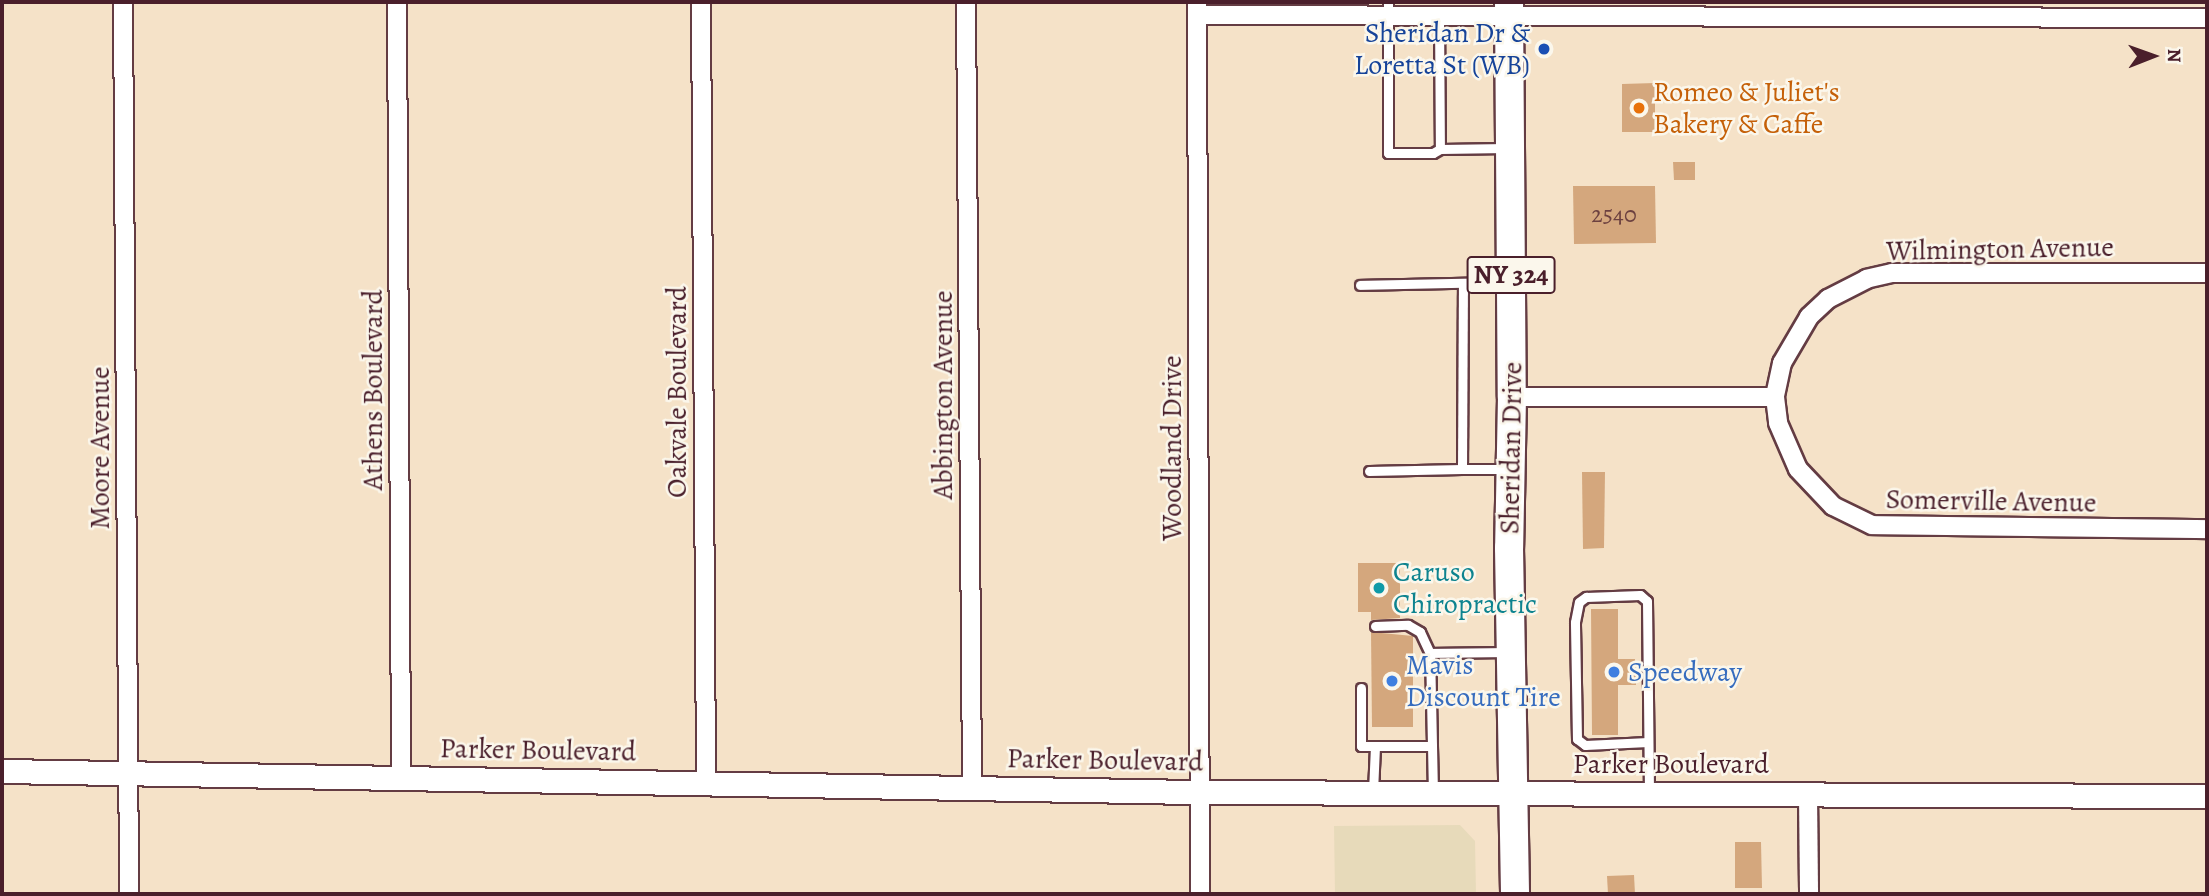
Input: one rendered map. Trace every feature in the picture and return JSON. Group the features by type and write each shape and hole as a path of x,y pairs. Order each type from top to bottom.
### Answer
{"main road":[{"name":"Sheridan Drive","path":"1509,9 1511,652 1516,894"}],"street":[{"name":"Moore Avenue","path":"123,2 129,894"},
{"name":"Athens Boulevard","path":"397,2 401,778"},
{"name":"Oakvale Boulevard","path":"701,2 706,783"},
{"name":"Abbington Avenue","path":"966,2 972,788"},
{"path":"1197,8 1388,8 1437,11 1802,8 2207,18"},
{"name":"Woodland Drive","path":"1197,8 1200,894"},
{"name":"Wilmington Avenue","path":"1776,397 1782,363 1810,317 1828,299 1867,279 1892,273 2207,274"},
{"path":"1512,397 1776,397"},
{"name":"Somerville Avenue","path":"1776,397 1778,423 1798,469 1833,506 1872,525 1894,528 2207,529"},
{"name":"Parker Boulevard","path":"2,771 1199,792 2207,796"},
{"path":"1808,794 1809,894"}],"lane":[{"path":"1388,8 1388,153 1510,148"},
{"path":"1437,11 1440,149"},
{"path":"1360,285 1511,282"},
{"path":"1462,284 1462,469"},
{"path":"1369,471 1510,469"},
{"path":"1648,742 1585,745 1577,739 1575,622 1579,602 1586,597 1640,595 1647,601 1649,794"},
{"path":"1375,626 1408,625 1420,632 1430,653 1433,793"},
{"path":"1430,653 1511,652"},
{"path":"1361,688 1361,746 1432,746"},
{"path":"1373,792 1375,746"}],"shaded area":[{"path":"1460,825 1475,841 1476,894 1335,894 1334,826"}],"building":[{"name":"Romeo & Juliet's Bakery & Caffe","path":"1655,83 1655,132 1622,132 1622,84"},
{"path":"1673,162 1695,162 1695,180 1674,180"},
{"path":"1573,186 1655,186 1656,243 1574,244"},
{"path":"1582,472 1605,472 1604,548 1583,549"},
{"name":"Caruso Chiropractic","path":"1358,563 1400,563 1400,618 1371,620 1371,612 1358,612"},
{"name":"Speedway","path":"1591,609 1618,609 1618,659 1635,659 1636,685 1618,685 1618,735 1592,735"},
{"name":"Mavis Discount Tire","path":"1371,632 1413,636 1413,727 1372,727"},
{"path":"1735,842 1761,842 1762,888 1735,888"},
{"path":"1634,875 1635,894 1608,894 1607,876"}],"place":[{"name":"Sheridan Dr & Loretta St (WB)","path":"1544,49"},
{"name":"Romeo & Juliet's Bakery & Caffe","path":"1639,108"},
{"name":"Caruso Chiropractic","path":"1379,588"},
{"name":"Speedway","path":"1614,672"},
{"name":"Mavis Discount Tire","path":"1392,681"}]}
